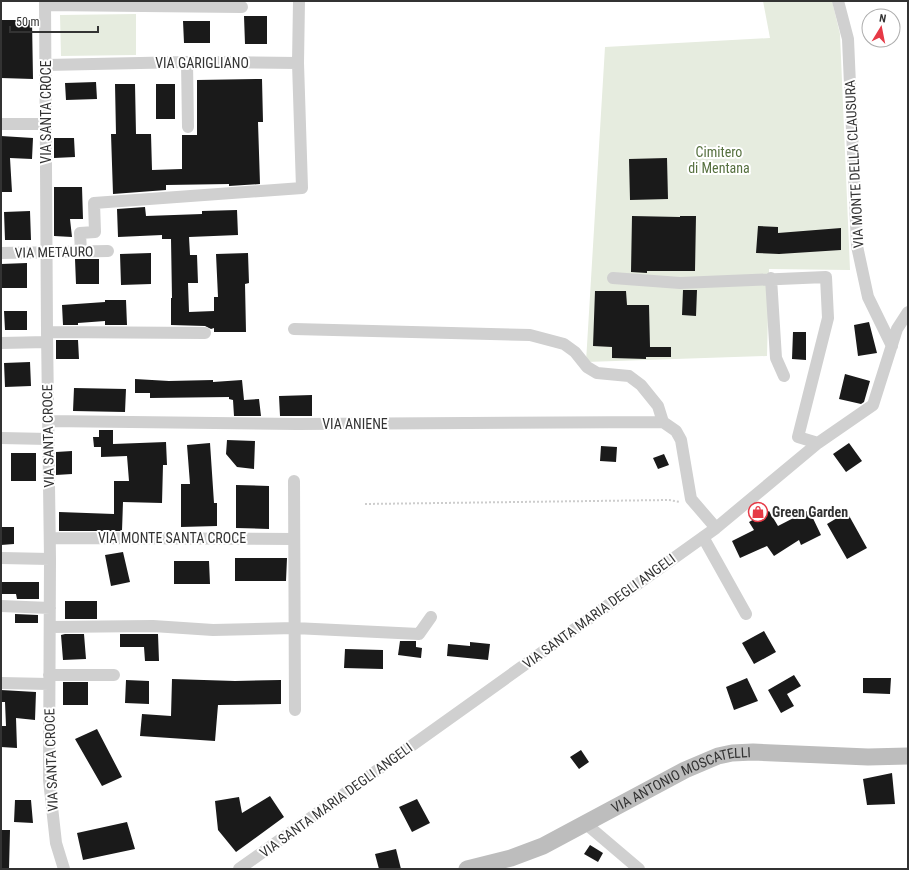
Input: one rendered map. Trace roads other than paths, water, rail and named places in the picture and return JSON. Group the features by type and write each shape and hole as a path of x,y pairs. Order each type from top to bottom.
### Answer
{"street":[{"path":"81,252 80,233 95,232 94,203 302,188 298,62 299,1"},
{"name":"VIA MONTE DELLA CLAUSURA","path":"838,1 848,39 857,246 868,297 892,346"},
{"path":"45,3 242,7"},
{"name":"VIA SANTA CROCE","path":"45,3 46,252 50,538 49,780 56,842 64,869"},
{"path":"187,62 188,127"},
{"name":"VIA GARIGLIANO","path":"46,65 187,62 298,62"},
{"path":"1,124 46,124"},
{"name":"VIA METAURO","path":"1,253 108,251"},
{"path":"613,278 680,283 771,278 826,277 828,318 798,437 818,443"},
{"path":"771,278 776,358 784,376"},
{"name":"VIA SANTA MARIA DEGLI ANGELI","path":"239,869 716,528 818,443 873,405 897,329 908,312"},
{"path":"294,329 530,335 564,344 575,352 587,367 597,373 629,376 641,385 658,406 663,422 676,431 681,440 691,499 716,528"},
{"path":"1,342 47,337 205,333"},
{"name":"VIA ANIENE","path":"48,421 296,424 663,422"},
{"path":"1,438 48,439"},
{"path":"294,481 295,710"},
{"path":"702,537 746,614"},
{"name":"VIA MONTE SANTA CROCE","path":"50,538 294,539"},
{"path":"1,558 50,559"},
{"path":"1,606 50,608"},
{"path":"50,627 153,626 213,630 294,628 419,634 431,617"},
{"path":"1,683 114,675"},
{"name":"VIA ANTONIO MOSCATELLI","path":"467,869 530,852 586,824 685,770 707,760 724,755 753,752 868,757 908,756"},
{"path":"586,824 639,869"}],"place":[{"name":"Green Garden","path":"758,512"}],"park label":[{"name":"Cimitero di Mentana","path":"719,160"}]}
